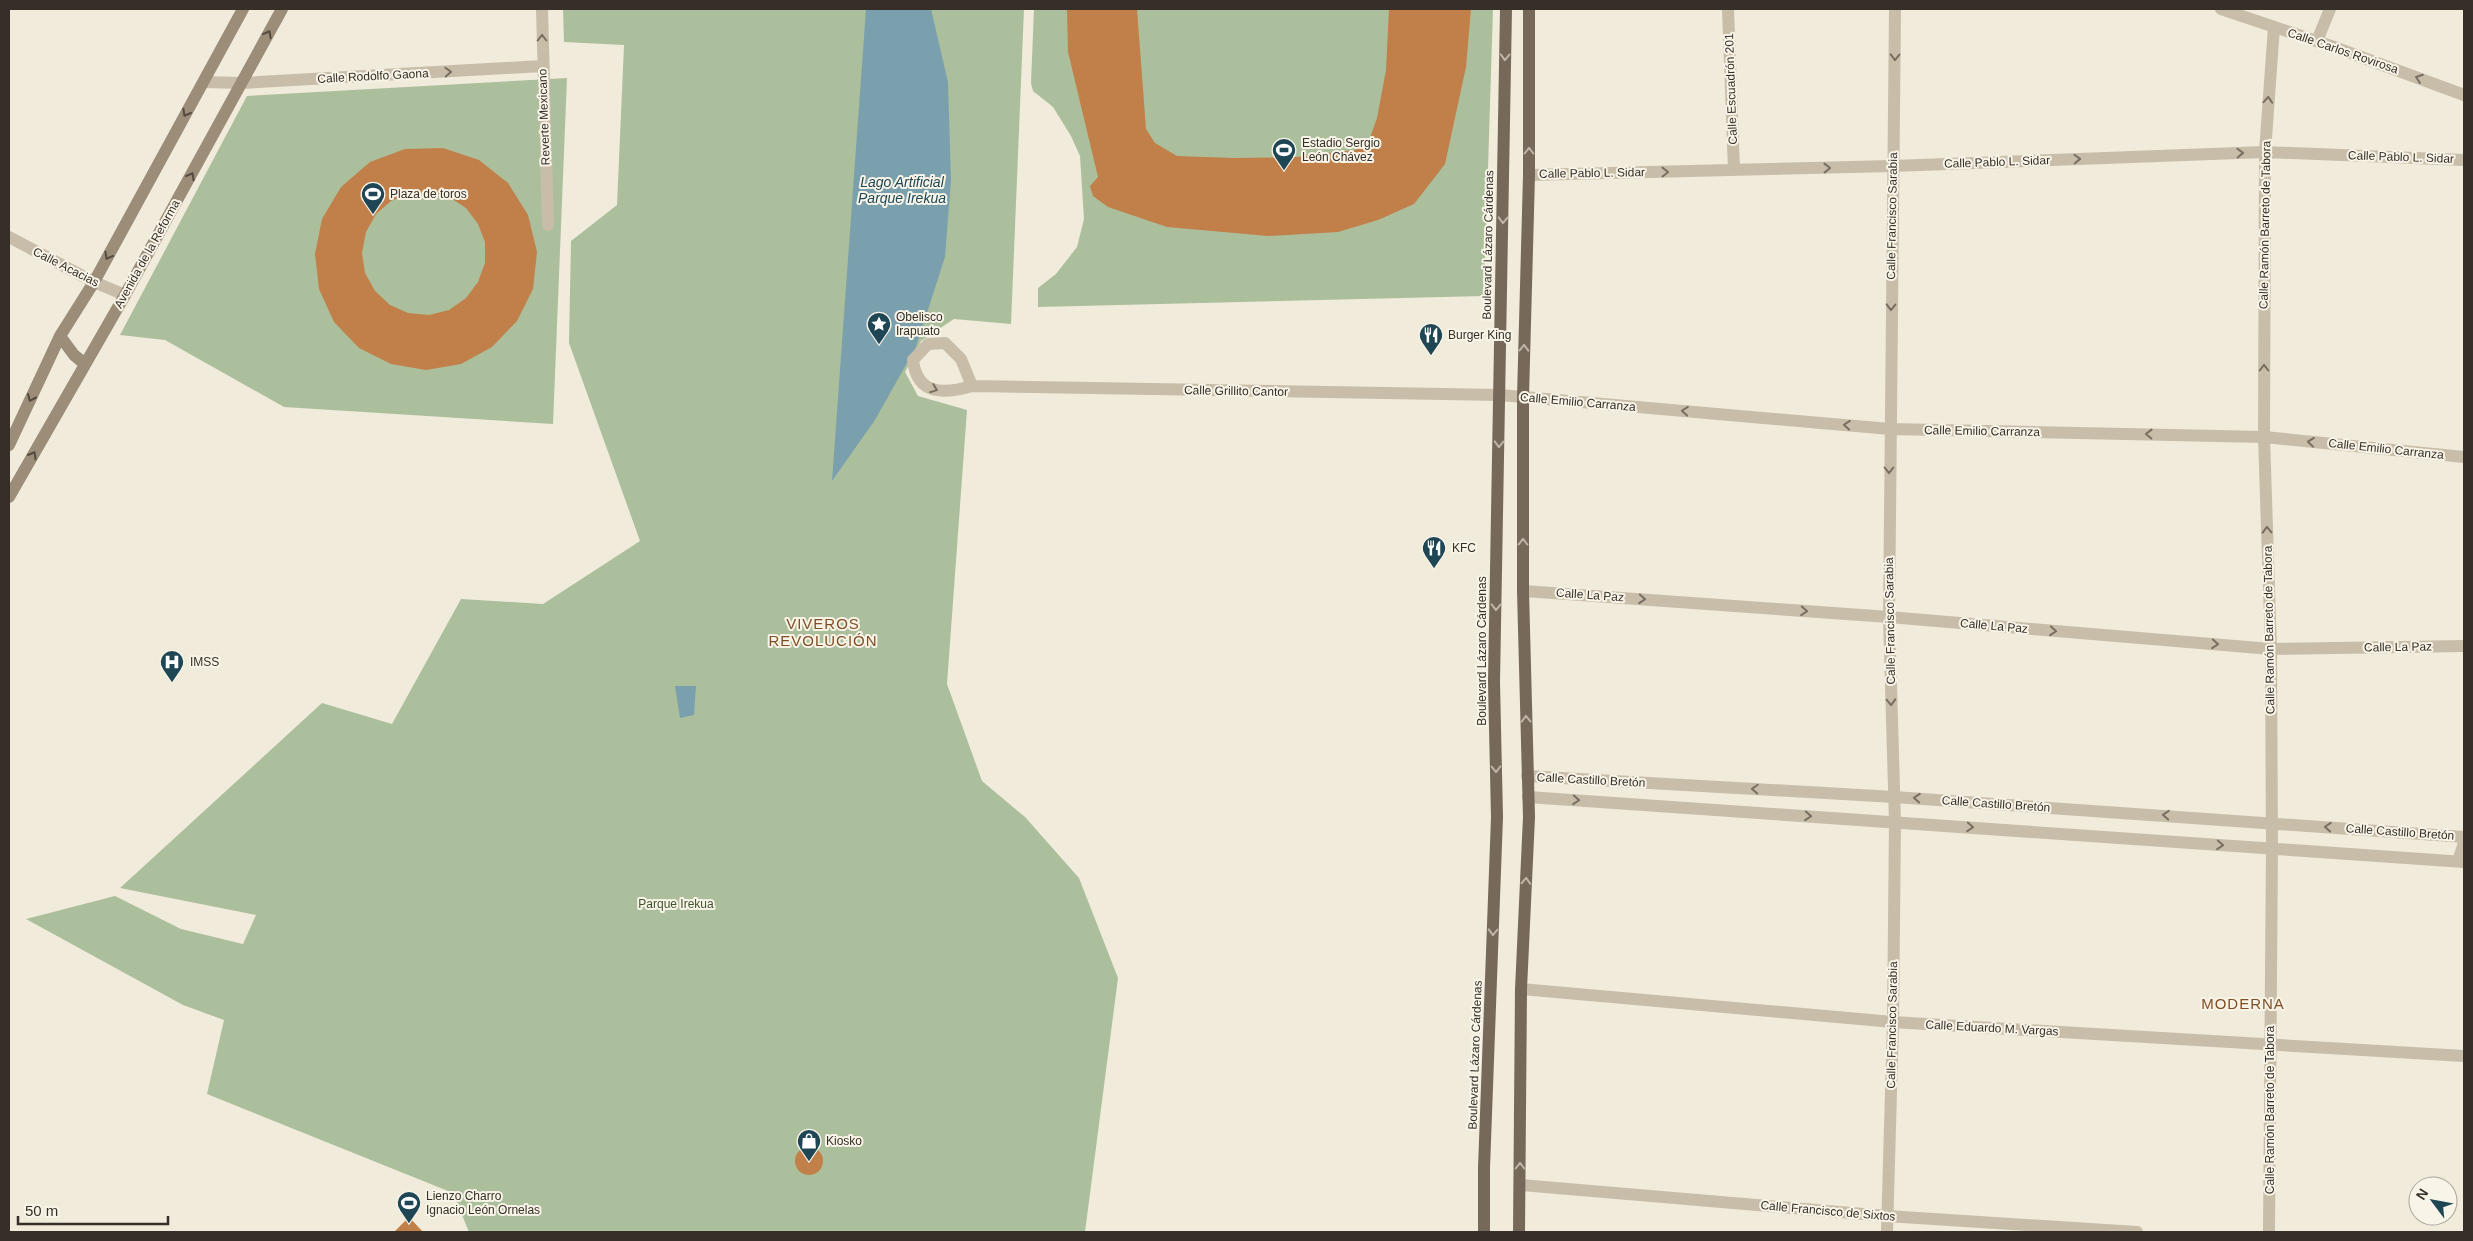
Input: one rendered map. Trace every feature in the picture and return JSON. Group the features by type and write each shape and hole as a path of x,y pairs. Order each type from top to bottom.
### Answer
{"main road":[{"path":"9,445 60,336 94,282 243,9"},
{"name":"Avenida de la Reforma","path":"9,497 125,295 282,9"},
{"name":"Boulevard Lázaro Cárdenas","path":"1484,1232 1484,1168 1497,817 1494,682 1506,9"},
{"path":"1519,1232 1521,989 1529,817 1523,591 1523,397 1529,175 1529,9"},
{"path":"60,336 74,355 85,364"}],"street":[{"name":"Reverte Mexicano","path":"542,9 542,66 548,225"},
{"name":"Calle Escuadrón 201","path":"1728,9 1734,170"},
{"name":"Calle Francisco Sarabia","path":"1887,1232 1893,1022 1895,822 1888,617 1895,9"},
{"name":"Calle Carlos Rovirosa","path":"2222,9 2317,41 2464,95"},
{"path":"2317,41 2330,9"},
{"name":"Calle Ramón Barreto de Tabora","path":"2269,1232 2272,822 2271,649 2264,437 2265,152 2274,28"},
{"name":"Calle Rodolfo Gaona","path":"204,82 242,83 542,66"},
{"name":"Calle Pablo L. Sidar","path":"1529,175 1893,166 2265,152 2464,160"},
{"name":"Calle Acacias","path":"9,237 94,282 125,295"},
{"name":"Calle Grillito Cantor","path":"972,386 961,359 945,343 928,344 913,360 914,374 923,384 939,392 953,392 972,386 1500,396"},
{"name":"Calle Emilio Carranza","path":"1500,396 1890,429 2264,437 2464,458"},
{"name":"Calle La Paz","path":"1523,591 1888,617 2271,649 2464,646"},
{"name":"Calle Castillo Bretón","path":"1527,776 1894,797 2272,822 2464,837"},
{"name":"Calle Castillo Bretón","path":"1528,797 2461,862"},
{"path":"2461,862 2464,843"},
{"name":"Calle Eduardo M. Vargas","path":"1521,989 1893,1022 2464,1056"},
{"name":"Calle Francisco de Sixtos","path":"1520,1185 1887,1216 2137,1232"}],"green space":[{"name":"Parque Irekua","path":"563,9 1024,9 1011,324 954,319 921,341 905,372 918,396 967,410 947,684 982,781 1025,817 1079,878 1118,978 1085,1232 469,1232 453,1193 207,1094 224,1020 183,1005 26,919 115,896 181,929 243,944 256,915 120,888 322,703 392,724 461,599 543,604 640,541 569,343 571,241 617,205 624,45 564,42"},
{"name":"Estadio Sergio León Chávez","path":"1034,9 1493,9 1484,296 1038,307 1038,288 1056,274 1077,247 1084,219 1080,156 1071,136 1053,107 1033,91 1031,83"},
{"name":"Plaza de toros","path":"567,78 553,424 284,407 165,340 120,335 247,96"}],"water":[{"name":"Lago Artificial Parque Irekua","path":"866,9 931,9 948,82 951,181 945,257 916,347 875,420 832,481"},
{"path":"675,686 696,686 694,715 680,718"}],"building":[{"path":"1067,9 1137,9 1146,129 1155,143 1177,156 1234,158 1296,157 1354,150 1367,146 1377,118 1386,70 1389,9 1471,9 1466,67 1445,164 1414,204 1378,220 1338,232 1268,236 1167,227 1108,207 1093,196 1090,186 1098,177 1068,52"},
{"path":"443,148 479,160 508,183 528,215 537,252 533,289 517,321 492,347 461,364 426,370 391,364 359,348 334,322 319,289 315,254 322,219 341,187 370,162 405,149","holes":["430,192 449,197 466,208 478,224 485,242 485,263 478,282 466,298 449,310 429,315 408,313 390,305 375,291 365,273 362,253 366,232 376,214 391,201 410,193"]},
{"name":"Kiosko","path":"809,1147 819,1151 823,1161 819,1171 809,1175 799,1171 795,1161 799,1151"},
{"name":"Lienzo Charro Ignacio León Ornelas","path":"409,1217 423,1232 394,1232"}],"place":[{"name":"Estadio Sergio León Chávez","path":"1284,171"},
{"name":"Plaza de toros","path":"373,215"},
{"name":"Obelisco Irapuato","path":"879,345"},
{"name":"Burger King","path":"1431,356"},
{"name":"KFC","path":"1434,569"},
{"name":"IMSS","path":"172,683"},
{"name":"Kiosko","path":"809,1162"},
{"name":"Lienzo Charro Ignacio León Ornelas","path":"409,1224"}],"district":[{"name":"VIVEROS REVOLUCIÓN","path":"823,632"},
{"name":"MODERNA","path":"2243,1004"}]}
